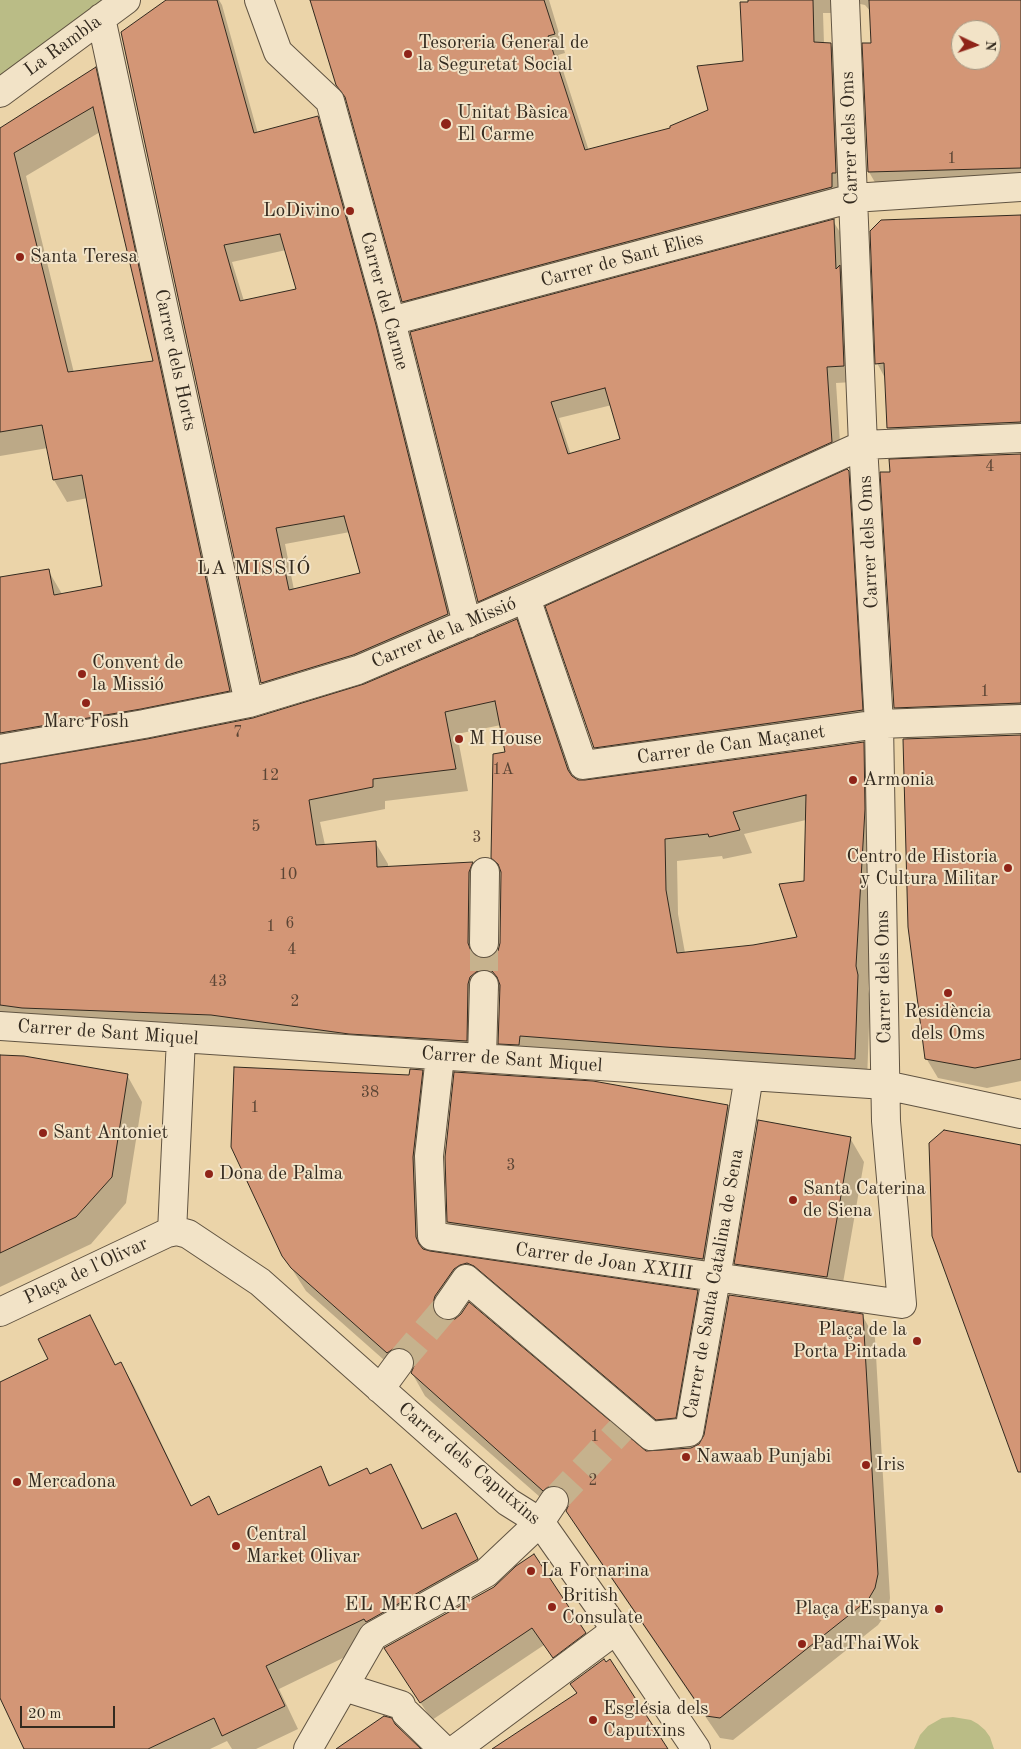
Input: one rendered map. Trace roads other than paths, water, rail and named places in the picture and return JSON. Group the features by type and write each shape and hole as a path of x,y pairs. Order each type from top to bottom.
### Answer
{"street":[{"name":"La Rambla","path":"0,93 126,0"},
{"name":"Carrer del Carme","path":"259,0 278,52 330,101 391,322 467,624"},
{"name":"Carrer dels Oms","path":"845,0 864,445 879,724 885,1085"},
{"name":"Carrer dels Horts","path":"101,18 249,703"},
{"name":"Carrer de Sant Elies","path":"391,322 853,198 1021,187"},
{"path":"864,445 1021,438"},
{"name":"Carrer de la Missió","path":"0,748 144,724 249,703 358,670 526,598 864,445"},
{"name":"Carrer de Can Maçanet","path":"526,598 583,765 879,724 1021,719"},
{"path":"484,943 486,872"},
{"path":"482,1058 484,985"},
{"name":"Carrer de Sant Miquel","path":"0,1026 885,1085 1021,1114"},
{"name":"Plaça de l'Olivar","path":"172,1232 181,1038"},
{"name":"Carrer de Joan XXIII","path":"440,1056 429,1156 432,1236 902,1304 886,1121 885,1085"},
{"name":"Carrer de Santa Catalina de Sena","path":"466,1280 629,1423 651,1436 689,1432 749,1076"},
{"name":"Plaça de l'Olivar","path":"0,1312 149,1241 177,1231 188,1234 260,1282"},
{"path":"448,1305 466,1280 464,1242"},
{"name":"Carrer dels Caputxins","path":"260,1282 508,1502 547,1512 616,1630 696,1749"},
{"path":"380,1389 400,1364"},
{"path":"308,1749 373,1636 486,1573 547,1512"},
{"path":"456,1749 616,1630"},
{"path":"344,1687 403,1709 443,1749"}],"tunnel":[{"path":"484,943 484,985"},
{"path":"399,1363 448,1305"},
{"path":"554,1501 626,1424"}],"place":[{"name":"Tesoreria General de la Seguretat Social","path":"408,54"},
{"name":"Unitat Bàsica El Carme","path":"446,124"},
{"name":"LoDivino","path":"350,211"},
{"name":"Santa Teresa","path":"20,257"},
{"name":"Convent de la Missió","path":"82,674"},
{"name":"Marc Fosh","path":"86,703"},
{"name":"M House","path":"459,739"},
{"name":"Armonia","path":"853,780"},
{"name":"Centro de Historia y Cultura Militar","path":"1008,868"},
{"name":"Residència dels Oms","path":"948,993"},
{"name":"Sant Antoniet","path":"43,1133"},
{"name":"Dona de Palma","path":"209,1174"},
{"name":"Santa Caterina de Siena","path":"793,1200"},
{"name":"Plaça de la Porta Pintada","path":"917,1341"},
{"name":"Nawaab Punjabi","path":"686,1457"},
{"name":"Iris","path":"866,1465"},
{"name":"Mercadona","path":"17,1482"},
{"name":"Central Market Olivar","path":"236,1546"},
{"name":"La Fornarina","path":"531,1571"},
{"name":"British Consulate","path":"552,1607"},
{"name":"Plaça d'Espanya","path":"939,1609"},
{"name":"PadThaiWok","path":"802,1644"},
{"name":"Església dels Caputxins","path":"593,1720"}],"district":[{"name":"LA MISSIÓ","path":"254,569"},
{"name":"EL MERCAT","path":"408,1605"}]}
